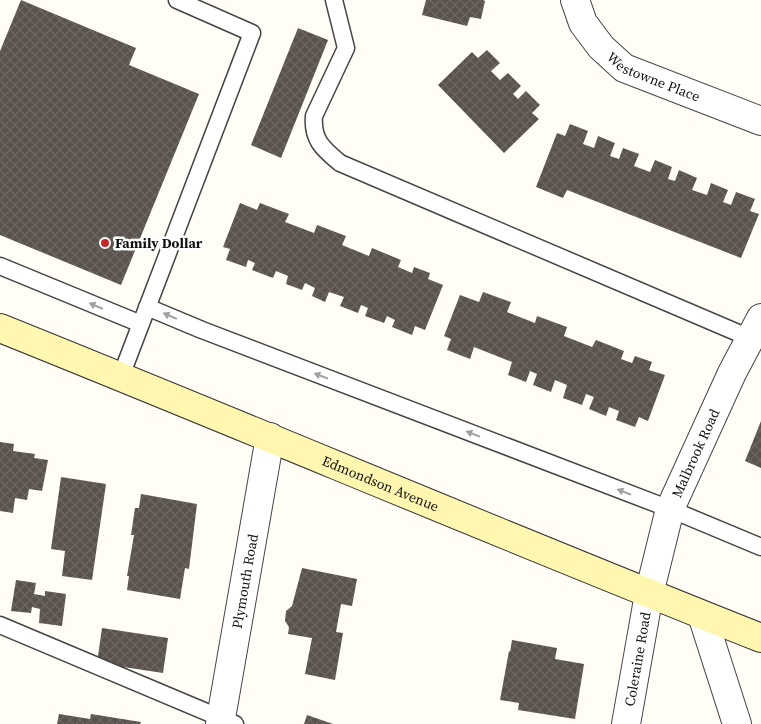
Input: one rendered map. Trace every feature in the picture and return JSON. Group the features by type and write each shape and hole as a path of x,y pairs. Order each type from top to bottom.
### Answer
{"main road":[{"name":"Edmondson Avenue","path":"0,328 270,437 649,594 761,638"}],"street":[{"name":"Westowne Place","path":"575,0 584,24 601,47 624,68 761,122"},
{"name":"Malbrook Road","path":"649,594 670,509 699,442 757,333"},
{"name":"Plymouth Road","path":"225,722 270,437"},
{"name":"Coleraine Road","path":"626,724 649,594"},
{"path":"702,615 737,724"}],"lane":[{"path":"121,376 252,33 177,0"},
{"path":"334,0 346,48 314,116 313,126 317,141 340,163 757,333"},
{"path":"0,266 141,324"},
{"path":"147,307 761,546"},
{"path":"0,625 225,722"}],"building":[{"path":"21,0 136,48 129,65 199,94 121,285 0,235 0,51"},
{"path":"426,0 485,1 481,19 470,17 467,26 422,15"},
{"path":"298,28 328,40 281,158 251,145"},
{"path":"487,50 500,63 491,71 500,80 508,73 521,86 513,94 518,99 526,91 540,105 532,113 539,119 504,153 438,85 472,52 478,58"},
{"path":"570,124 588,131 583,144 594,148 598,136 615,143 610,156 619,159 623,148 639,154 634,166 650,172 655,160 672,167 668,179 675,181 679,170 697,178 692,190 707,195 711,183 728,190 723,202 731,205 736,192 755,199 750,211 759,214 741,258 567,190 563,198 536,187 557,133 565,136"},
{"path":"240,203 257,210 260,203 289,214 285,222 314,233 317,225 346,236 342,245 369,256 372,248 401,260 398,267 412,273 414,267 430,273 428,279 443,285 425,330 415,326 412,335 392,327 395,320 387,316 384,323 365,316 368,308 361,305 358,313 340,306 344,297 329,292 325,302 312,296 315,288 305,283 302,290 286,284 288,276 276,271 273,278 252,270 255,263 248,260 246,267 226,260 230,249 223,247"},
{"path":"483,292 511,302 507,312 535,323 537,316 567,327 564,336 592,347 596,340 624,351 621,359 632,363 635,356 652,362 649,370 665,375 648,421 639,417 635,427 616,420 619,411 609,407 606,416 589,409 594,397 586,394 582,405 563,398 567,385 555,380 551,392 533,385 537,374 530,371 526,382 508,375 512,362 474,347 470,359 447,350 451,339 444,336 460,295 479,302"},
{"path":"761,421 761,468 745,461"},
{"path":"0,442 14,444 13,451 35,454 34,458 48,460 42,491 29,489 27,500 15,498 13,513 0,511"},
{"path":"61,477 106,484 92,580 62,576 65,551 51,549"},
{"path":"141,494 197,504 189,569 185,568 180,599 127,590 129,576 127,576 134,535 131,535 135,508 139,508"},
{"path":"302,568 357,579 352,606 341,604 336,632 343,633 335,680 305,674 312,638 288,634 289,627 285,621 286,611 292,606"},
{"path":"16,580 36,583 34,594 45,596 45,591 66,594 62,626 39,623 40,609 32,607 31,613 11,611"},
{"path":"102,628 168,638 163,673 97,663"},
{"path":"512,640 557,648 555,659 584,664 575,719 518,710 519,703 500,700"},
{"path":"59,714 90,719 91,714 141,722 140,724 57,724"},
{"path":"307,715 333,724 304,724"}],"place":[{"name":"Family Dollar","path":"105,243"}]}
